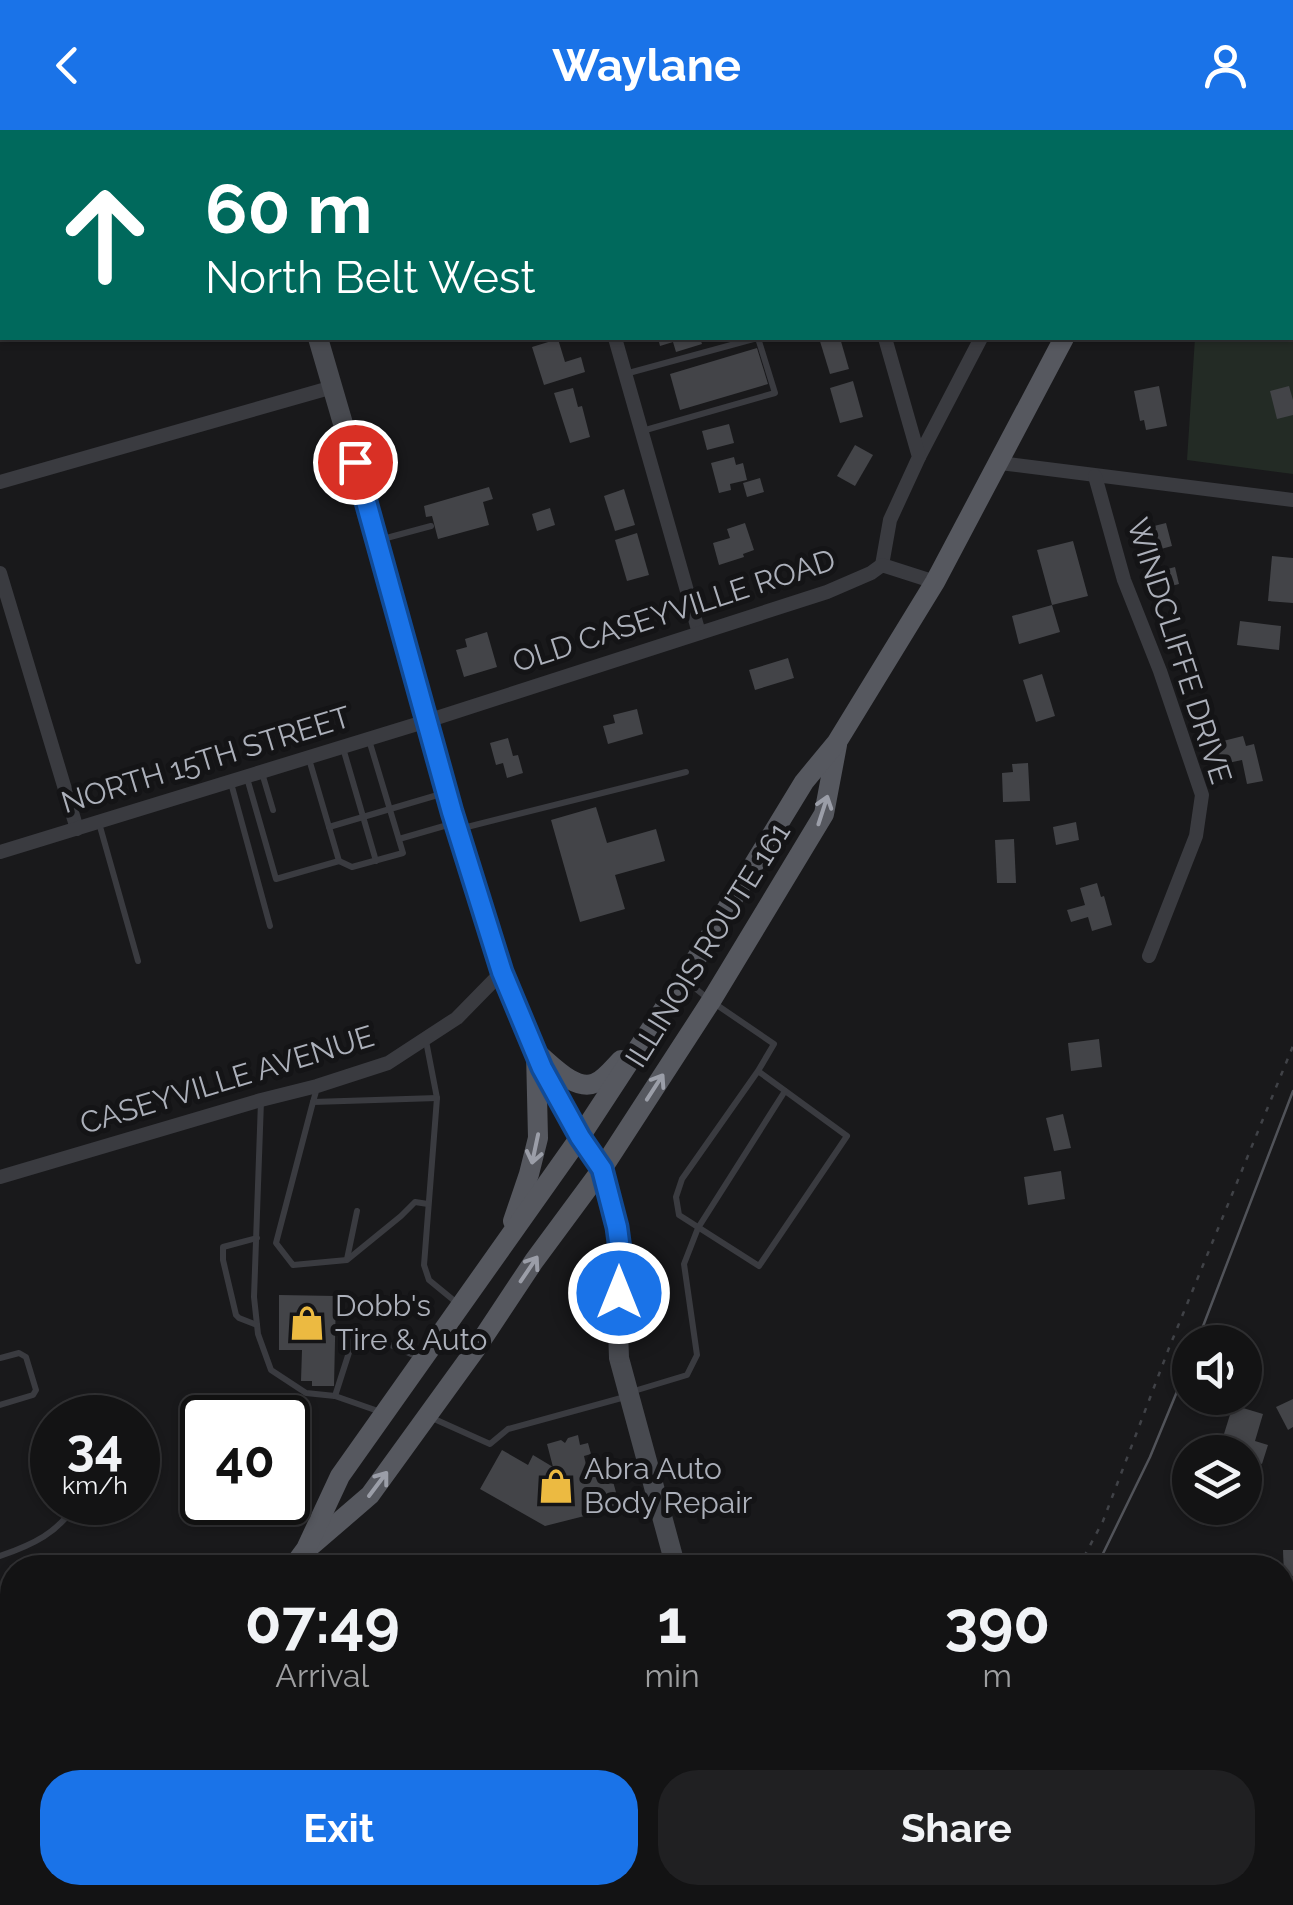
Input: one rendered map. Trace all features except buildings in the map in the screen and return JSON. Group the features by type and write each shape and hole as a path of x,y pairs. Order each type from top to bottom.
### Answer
{"main road":[{"path":"319,340 456,826 502,972 536,1052 580,1137 602,1169 621,1257 620,1358 672,1555"},
{"name":"ILLINOIS ROUTE 161","path":"306,1549 340,1476 580,1137 684,979 804,782 837,742 936,582 1063,340"},
{"name":"ILLINOIS ROUTE 161","path":"306,1549 370,1495 602,1169 710,1002 824,814 837,742"},
{"path":"536,1052 582,1085 596,1083 644,1039"},
{"path":"505,1244 538,1138 536,1052"},
{"path":"302,1555 306,1549"}],"street":[{"path":"616,340 699,633"},
{"path":"885,340 919,457"},
{"path":"882,565 890,520 979,340"},
{"path":"0,482 333,387"},
{"path":"1000,463 1293,500"},
{"name":"WINDCLIFFE DRIVE","path":"1095,476 1124,580 1202,795 1196,836 1149,956"},
{"name":"OLD CASEYVILLE ROAD","path":"427,720 828,592 882,565 936,582"},
{"path":"0,572 77,829"},
{"name":"NORTH 15TH STREET","path":"0,852 427,720"},
{"name":"CASEYVILLE AVENUE","path":"0,1177 388,1063 457,1018 502,972"}],"lane":[{"path":"625,374 751,340"},
{"path":"641,431 775,393 759,340"},
{"path":"378,540 431,526"},
{"path":"254,774 276,879 339,861 352,868 403,854 368,739"},
{"path":"342,747 376,861"},
{"path":"308,757 339,861"},
{"path":"399,839 686,772"},
{"path":"254,774 273,810"},
{"path":"230,782 270,926"},
{"path":"329,827 447,792"},
{"path":"98,822 138,960"},
{"path":"288,862 292,875"},
{"path":"684,979 710,1002 774,1044 682,1179 676,1197 679,1215 759,1266 847,1136 758,1071"},
{"path":"425,1040 437,1098 424,1265 429,1280 461,1306"},
{"path":"317,1086 276,1242 293,1265 346,1260 415,1202"},
{"path":"426,1416 490,1444 508,1430 686,1375 697,1355 684,1264 698,1228 785,1091"},
{"path":"313,1102 437,1098"},
{"path":"262,1100 254,1297 258,1334 271,1370 306,1393 335,1396 384,1414"},
{"path":"402,1201 428,1204"},
{"path":"346,1260 357,1212"},
{"path":"256,1238 224,1247 223,1260 236,1315 258,1325"},
{"path":"335,1396 353,1340 370,1336 424,1359"},
{"path":"0,1358 20,1353 26,1357 36,1390 32,1395 0,1405"},
{"path":"3,1555 31,1546 57,1525"}],"path":[{"path":"1085,1555 1102,1522 1293,1046"}],"shaded area":[{"path":"1195,340 1293,340 1293,474 1187,460"}],"tram line":[{"path":"1204,1325 1293,1091"},
{"path":"1102,1555 1172,1404"}],"place":[{"name":"Dobb's Tire & Auto","path":"307,1323"},
{"name":"Abra Auto Body Repair","path":"556,1486"}],"route":[{"path":"355,462 452,812 502,972 542,1068 602,1169 617,1227 621,1257 619,1293"}]}
